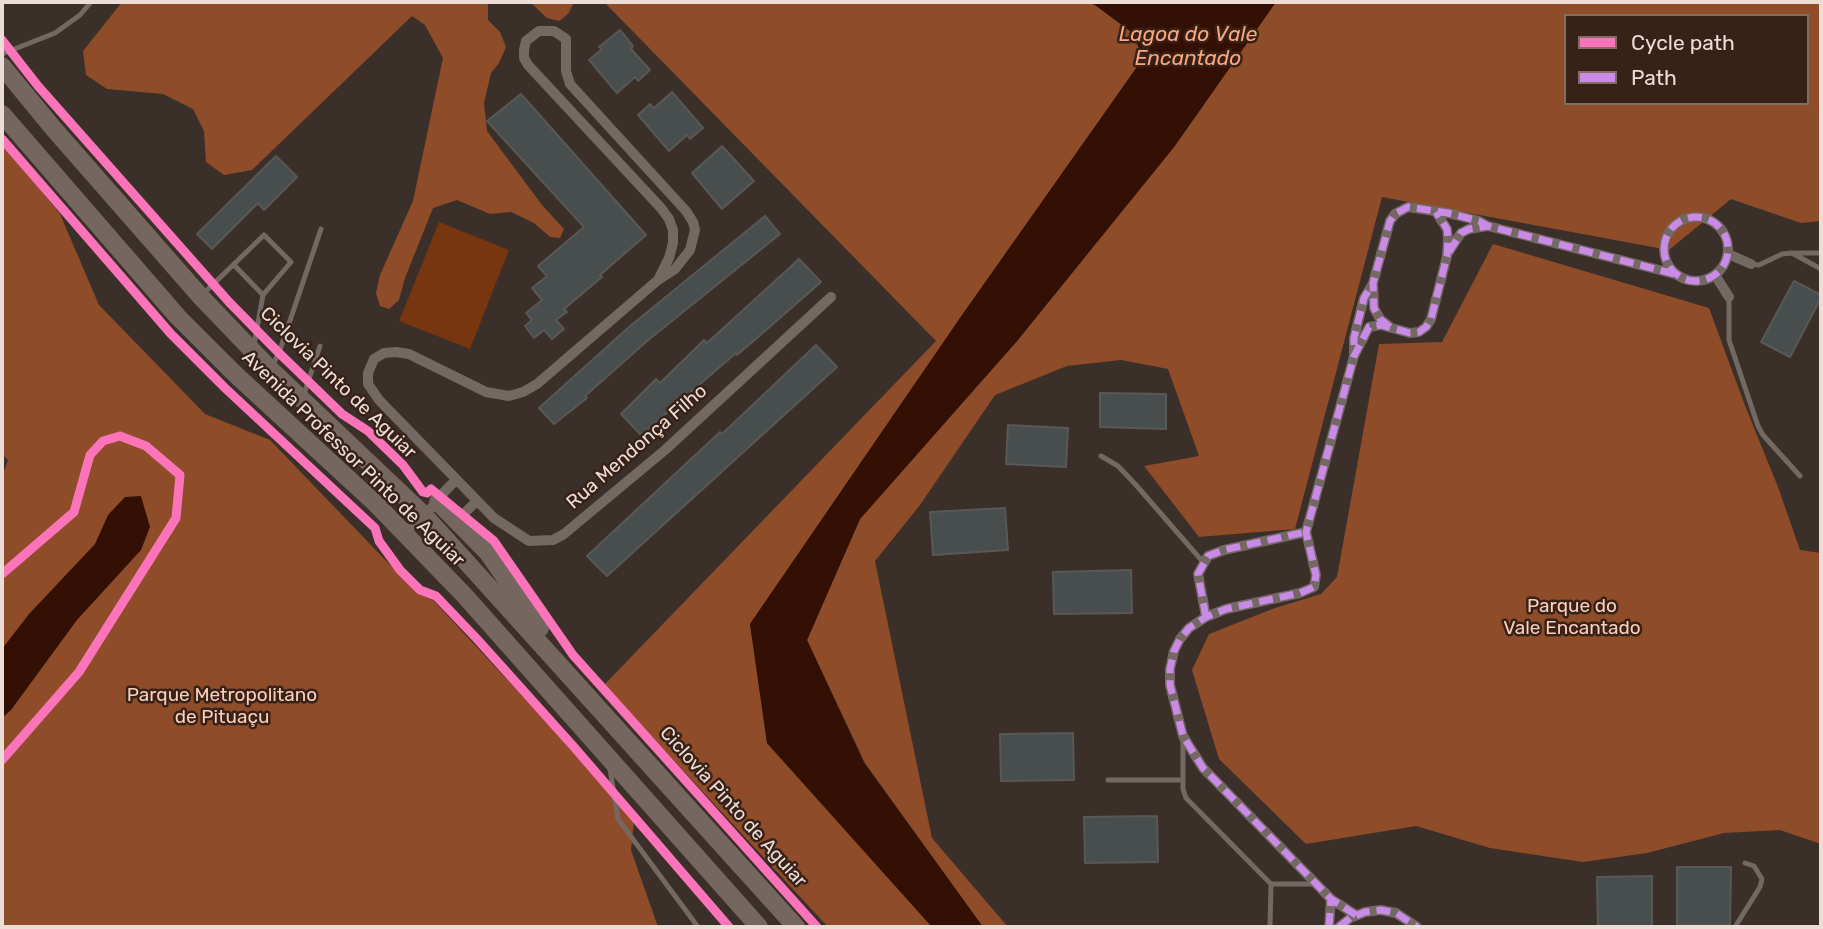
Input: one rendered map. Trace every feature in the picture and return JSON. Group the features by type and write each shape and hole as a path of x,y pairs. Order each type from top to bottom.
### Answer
{"main road":[{"name":"Avenida Professor Pinto de Aguiar","path":"2,66 52,128 201,297 270,369 424,515 796,927"},
{"name":"Avenida Professor Pinto de Aguiar","path":"2,114 178,317 235,374 376,504 465,596 759,927"},
{"path":"438,502 498,566 575,680"}],"street":[{"path":"539,31 554,31 566,39 566,71 570,83 672,195 693,222 694,239 690,250 675,269 658,280 673,243 673,230 669,219 528,65 524,58 526,41 539,31"},
{"path":"1354,356 1353,338 1364,298 1373,283 1388,229 1395,214 1408,206 1458,215 1488,226 1675,274"},
{"path":"1356,915 1331,900 1203,768 1183,736 1170,685 1172,660 1180,639 1189,628 1206,617 1226,609 1300,593 1314,587 1316,575 1306,531 1354,356 1369,327 1390,327 1410,333 1419,332 1426,327 1435,308 1447,256 1447,229 1436,212"},
{"path":"1702,217 1717,224 1727,238 1728,254 1726,263 1715,275 1699,281 1682,279 1665,260 1664,243 1671,228 1685,218 1702,217"},
{"path":"1447,256 1461,233 1488,226"},
{"path":"1728,254 1751,264"},
{"path":"1715,275 1729,297"},
{"name":"Rua Mendonça Filho","path":"658,280 537,384 516,394 509,396 486,392 409,354 396,352 384,353 374,359 368,373 368,384 372,393 494,518 529,541 552,540 564,534 665,450 831,297"},
{"path":"1373,283 1374,308 1380,319 1390,327"},
{"path":"404,533 438,502 443,492 456,480"},
{"path":"456,521 477,501"},
{"path":"1206,617 1198,574 1208,556 1306,531"},
{"path":"1329,927 1331,900"},
{"path":"1339,927 1365,912 1388,912 1410,921 1417,927"}],"lane":[{"path":"2,54 55,33 80,15 91,2"},
{"path":"270,369 279,353 321,229"},
{"path":"201,297 264,235 291,262 263,295 253,352"},
{"path":"1791,253 1821,269"},
{"path":"1751,264 1759,265 1782,254 1821,253"},
{"path":"234,265 263,295"},
{"path":"1729,297 1729,340 1758,426 1800,476"},
{"path":"302,400 320,346"},
{"path":"1101,456 1118,466 1203,562"},
{"path":"1183,736 1182,789 1186,798 1271,884 1317,884"},
{"path":"609,759 618,819 698,927"},
{"path":"1108,780 1182,780"},
{"path":"1735,927 1760,887 1762,878 1754,866 1745,863"},
{"path":"1270,927 1271,884"}],"shaded area":[{"path":"439,222 509,250 470,349 399,321"}],"green space":[{"path":"122,2 488,2 488,20 500,32 506,47 491,73 484,103 487,131 542,205 564,229 560,238 550,237 534,223 511,212 490,214 457,200 433,208 399,300 389,309 380,306 376,293 380,275 413,201 443,58 425,25 412,16 252,170 224,175 206,162 204,131 193,109 163,94 107,89 86,75 83,51"},
{"path":"530,2 574,2 568,14 559,21 547,18"},
{"path":"602,2 1087,2 1130,31 1144,57 960,318 750,624 767,743 932,927 828,927 604,685 936,341"},
{"path":"1276,2 1821,2 1821,221 1801,223 1731,199 1669,250 1382,197 1295,529 1199,537 1144,466 1199,456 1168,369 1121,360 1067,366 995,395 920,505 875,561 932,838 1008,927 983,927 865,763 807,640 860,519 1017,341 1174,147"},
{"name":"Parque Metropolitano de Pituaçu","path":"2,143 60,214 99,305 205,414 270,440 418,594 433,600 634,821 631,850 658,927 2,927 2,477 8,460 2,454"},
{"name":"Parque do Vale Encantado","path":"1493,244 1709,308 1800,550 1821,553 1821,844 1780,830 1724,833 1647,853 1583,862 1490,848 1416,826 1306,844 1219,759 1192,670 1209,634 1275,608 1321,594 1337,577 1379,344 1442,342"}],"water":[{"name":"Lagoa do Vale Encantado","path":"1087,2 1276,2 1174,147 1017,341 860,519 807,640 864,763 983,927 932,927 767,743 750,624 960,318 1144,57 1130,31"},
{"path":"141,496 150,527 141,550 77,620 11,710 2,718 2,649 29,614 95,544 108,515 125,497"}],"building":[{"path":"620,30 633,46 631,49 650,70 638,81 635,77 617,93 589,60 602,49 599,47"},
{"path":"672,92 703,128 690,139 687,135 669,151 638,115 650,104 654,108"},
{"path":"521,94 646,235 564,309 567,312 556,320 564,329 552,339 544,330 534,338 525,326 532,320 526,313 542,300 532,288 547,276 538,266 584,227 487,121"},
{"path":"722,146 754,181 722,209 692,173"},
{"path":"276,156 297,177 264,210 258,203 212,249 197,234"},
{"path":"765,216 780,234 647,341 585,396 587,398 554,424 539,408 629,327"},
{"path":"799,259 821,282 641,435 621,414 656,379 660,383 704,340 707,343"},
{"path":"1794,281 1821,295 1821,298 1790,357 1761,342"},
{"path":"816,345 837,367 607,576 587,556"},
{"path":"1100,393 1166,394 1166,429 1100,427"},
{"path":"1008,425 1068,428 1066,467 1006,464"},
{"path":"1005,508 1008,550 933,555 930,512"},
{"path":"1131,570 1132,613 1054,614 1053,572"},
{"path":"1073,733 1074,780 1001,781 1000,734"},
{"path":"1157,816 1158,862 1085,863 1084,817"},
{"path":"1677,867 1731,867 1730,925 1677,925"},
{"path":"1652,876 1652,927 1598,927 1597,877"}],"marked path":[{"path":"1390,327 1380,319 1374,308 1373,283 1390,221 1395,214 1408,207 1448,213 1488,226 1675,274"},
{"path":"1356,915 1331,899 1203,768 1183,736 1170,685 1170,669 1180,639 1189,628 1206,617 1226,609 1300,593 1314,587 1316,575 1306,532 1354,356 1369,327 1381,325 1410,333 1419,332 1431,319 1447,256 1448,238 1447,229 1436,212"},
{"path":"1690,217 1702,217 1719,226 1726,237 1728,249 1726,261 1719,272 1702,281 1690,281 1678,276 1669,267 1664,255 1664,243 1669,231 1678,222 1690,217"},
{"path":"1449,252 1461,233 1488,226"},
{"path":"1354,345 1364,298 1372,285"},
{"path":"1206,617 1198,574 1208,556 1306,532"},
{"path":"1329,927 1331,899"},
{"path":"1339,927 1350,918 1381,910 1396,913 1417,927"}],"cycle path":[{"name":"Ciclovia Pinto de Aguiar","path":"2,40 38,86 229,302 279,353 342,414 368,431 403,465 423,492 427,493 431,489 494,541 573,655 817,927"},
{"path":"2,139 171,334 375,528 379,541 400,570 420,590 436,596 477,639 729,927"},
{"path":"2,574 74,512 90,455 103,441 120,436 146,446 180,475 176,518 79,672 2,760"}]}
